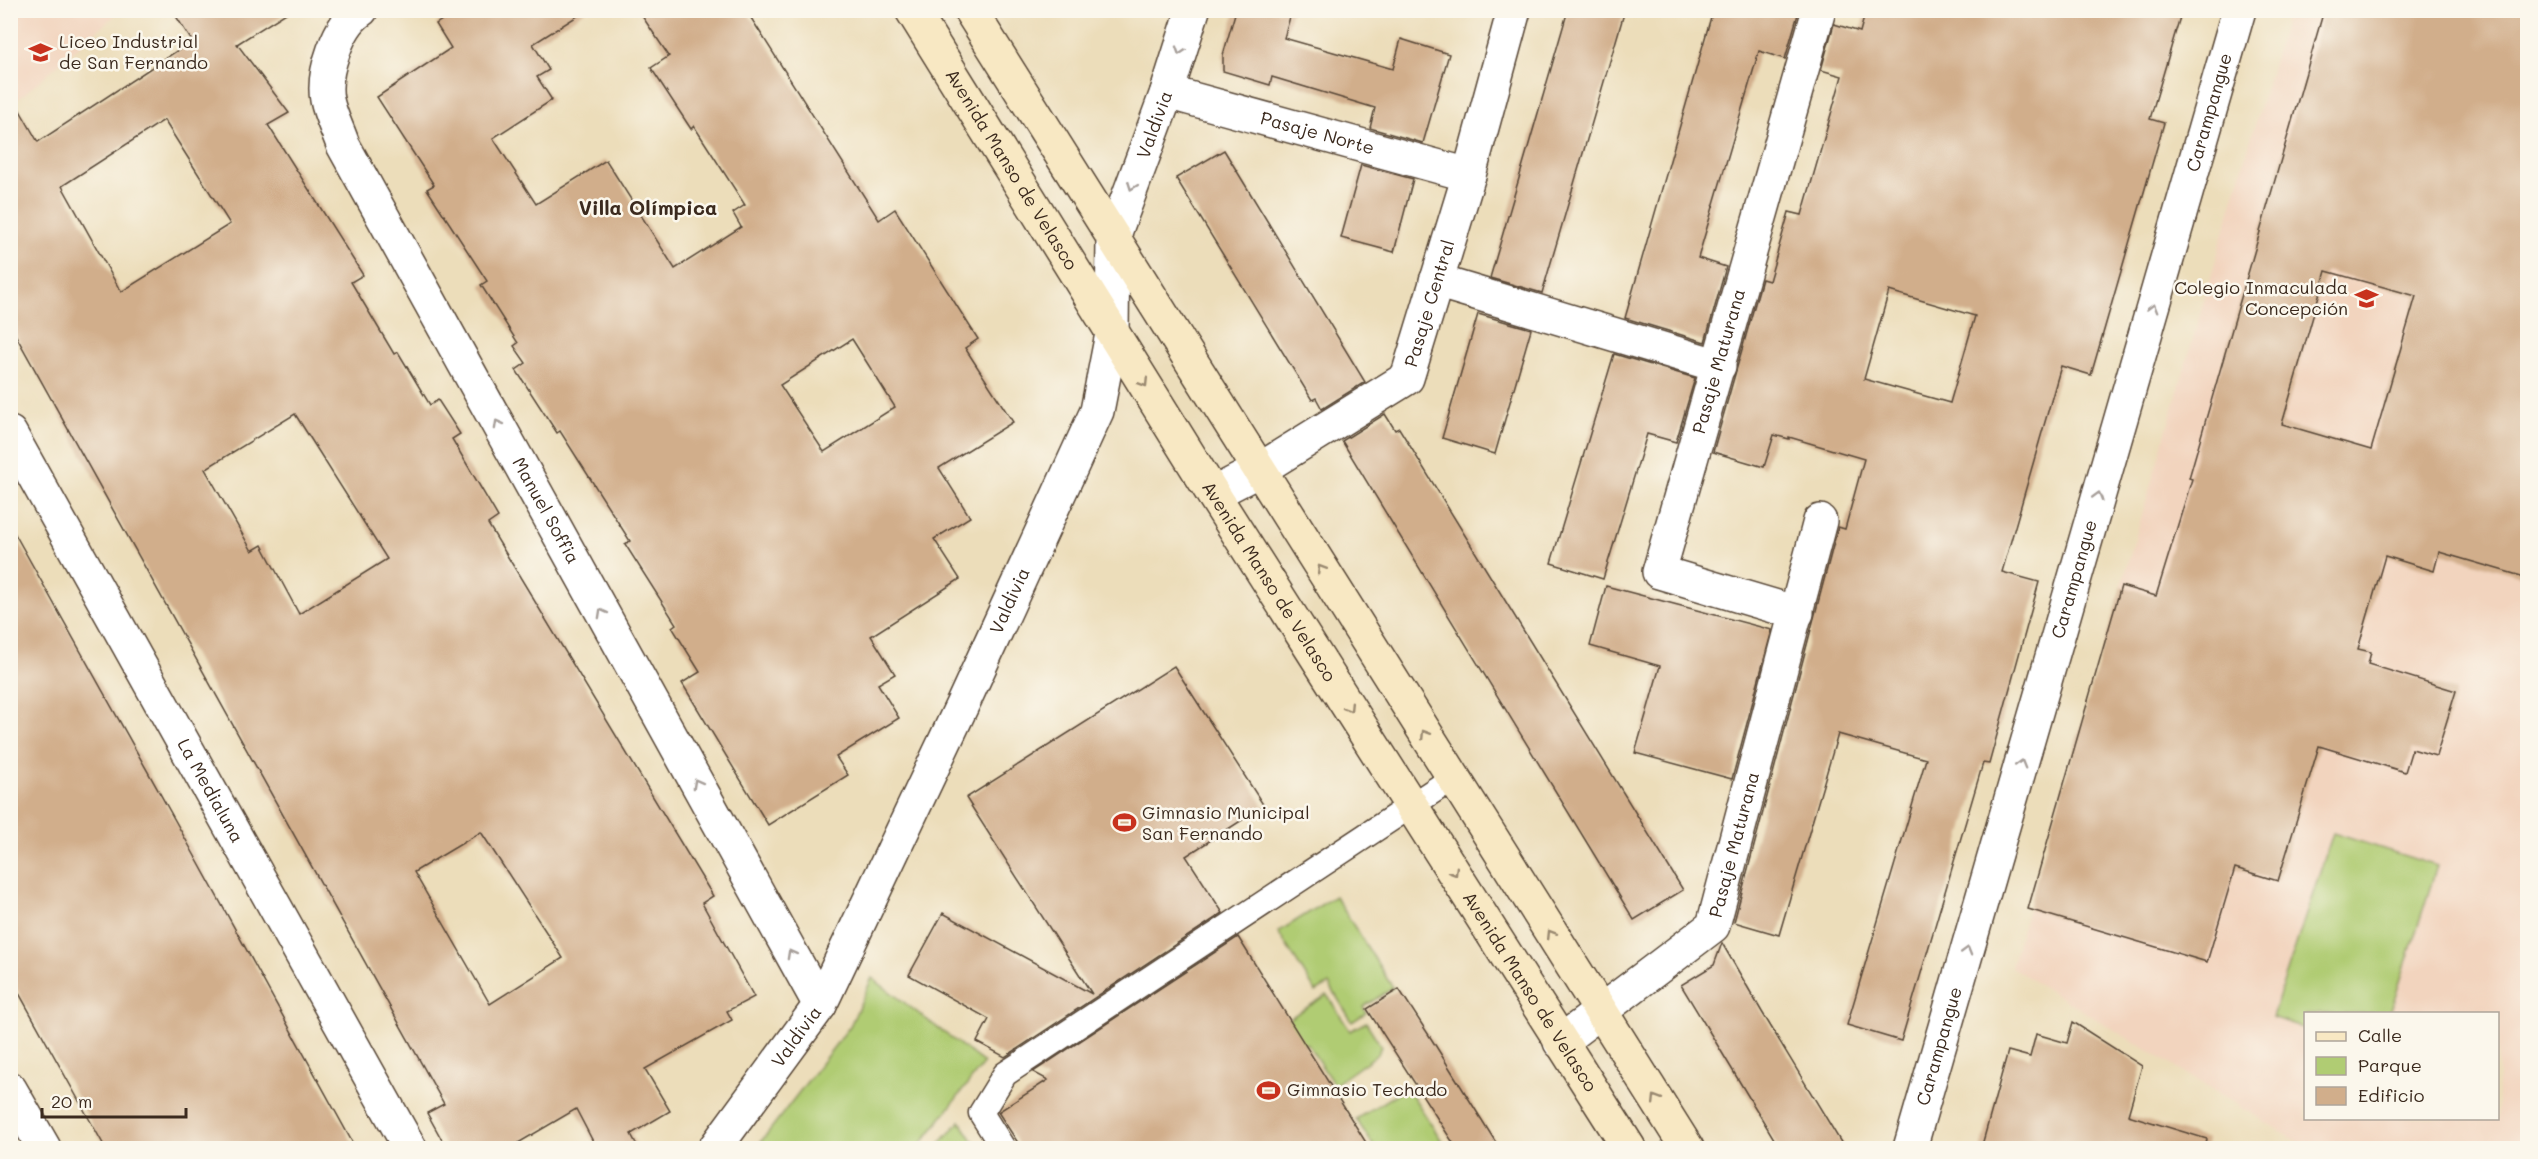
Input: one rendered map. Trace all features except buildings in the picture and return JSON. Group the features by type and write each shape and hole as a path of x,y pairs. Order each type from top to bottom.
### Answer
{"main road":[{"name":"Avenida Manso de Velasco","path":"912,10 1112,334 1629,1149"},
{"path":"970,10 1687,1149"}],"street":[{"name":"Manuel Soffia","path":"361,10 341,33 328,72 327,99 343,145 820,1005"},
{"name":"Valdivia","path":"715,1149 820,1005 964,701 1097,411 1112,334 1113,238 1167,92 1193,10"},
{"name":"Pasaje Central","path":"1213,494 1259,470 1407,378 1469,175 1514,10"},
{"name":"Pasaje Maturana","path":"1797,613 1659,572 1819,10"},
{"name":"Carampangue","path":"1910,1149 2239,10"},
{"name":"Pasaje Norte","path":"1167,92 1469,175"},
{"path":"1436,281 1719,366"},
{"name":"La Medialuna","path":"10,433 410,1149"},
{"name":"Pasaje Maturana","path":"1560,1042 1713,926 1820,520"},
{"path":"10,1089 44,1149"}],"lane":[{"path":"1003,1149 981,1113 1005,1074 1453,777"}],"shaded area":[{"name":"Liceo Industrial de San Fernando","path":"10,11 120,11 15,102 10,94"},
{"name":"Colegio Inmaculada Concepción","path":"2288,11 2527,11 2527,1148 2308,1148 2011,967"}],"green space":[{"path":"2333,833 2437,866 2390,1012 2304,1012 2304,1028 2272,1017"},
{"path":"1335,896 1393,988 1363,1007 1366,1013 1352,1022 1329,984 1316,992 1278,932"},
{"path":"872,978 984,1063 918,1148 756,1148 850,1026"},
{"path":"1327,995 1350,1031 1366,1022 1381,1046 1378,1054 1334,1085 1307,1043 1283,1058 1267,1032"},
{"path":"1407,1087 1442,1141 1431,1148 1375,1148 1356,1119"},
{"path":"960,1121 978,1148 936,1148"}],"place":[{"name":"Liceo Industrial de San Fernando","path":"41,52"},
{"name":"Colegio Inmaculada Concepción","path":"2366,298"},
{"name":"Gimnasio Municipal San Fernando","path":"1124,823"},
{"name":"Gimnasio Techado","path":"1269,1090"}],"district":[{"name":"Villa Olímpica","path":"648,208"}]}
